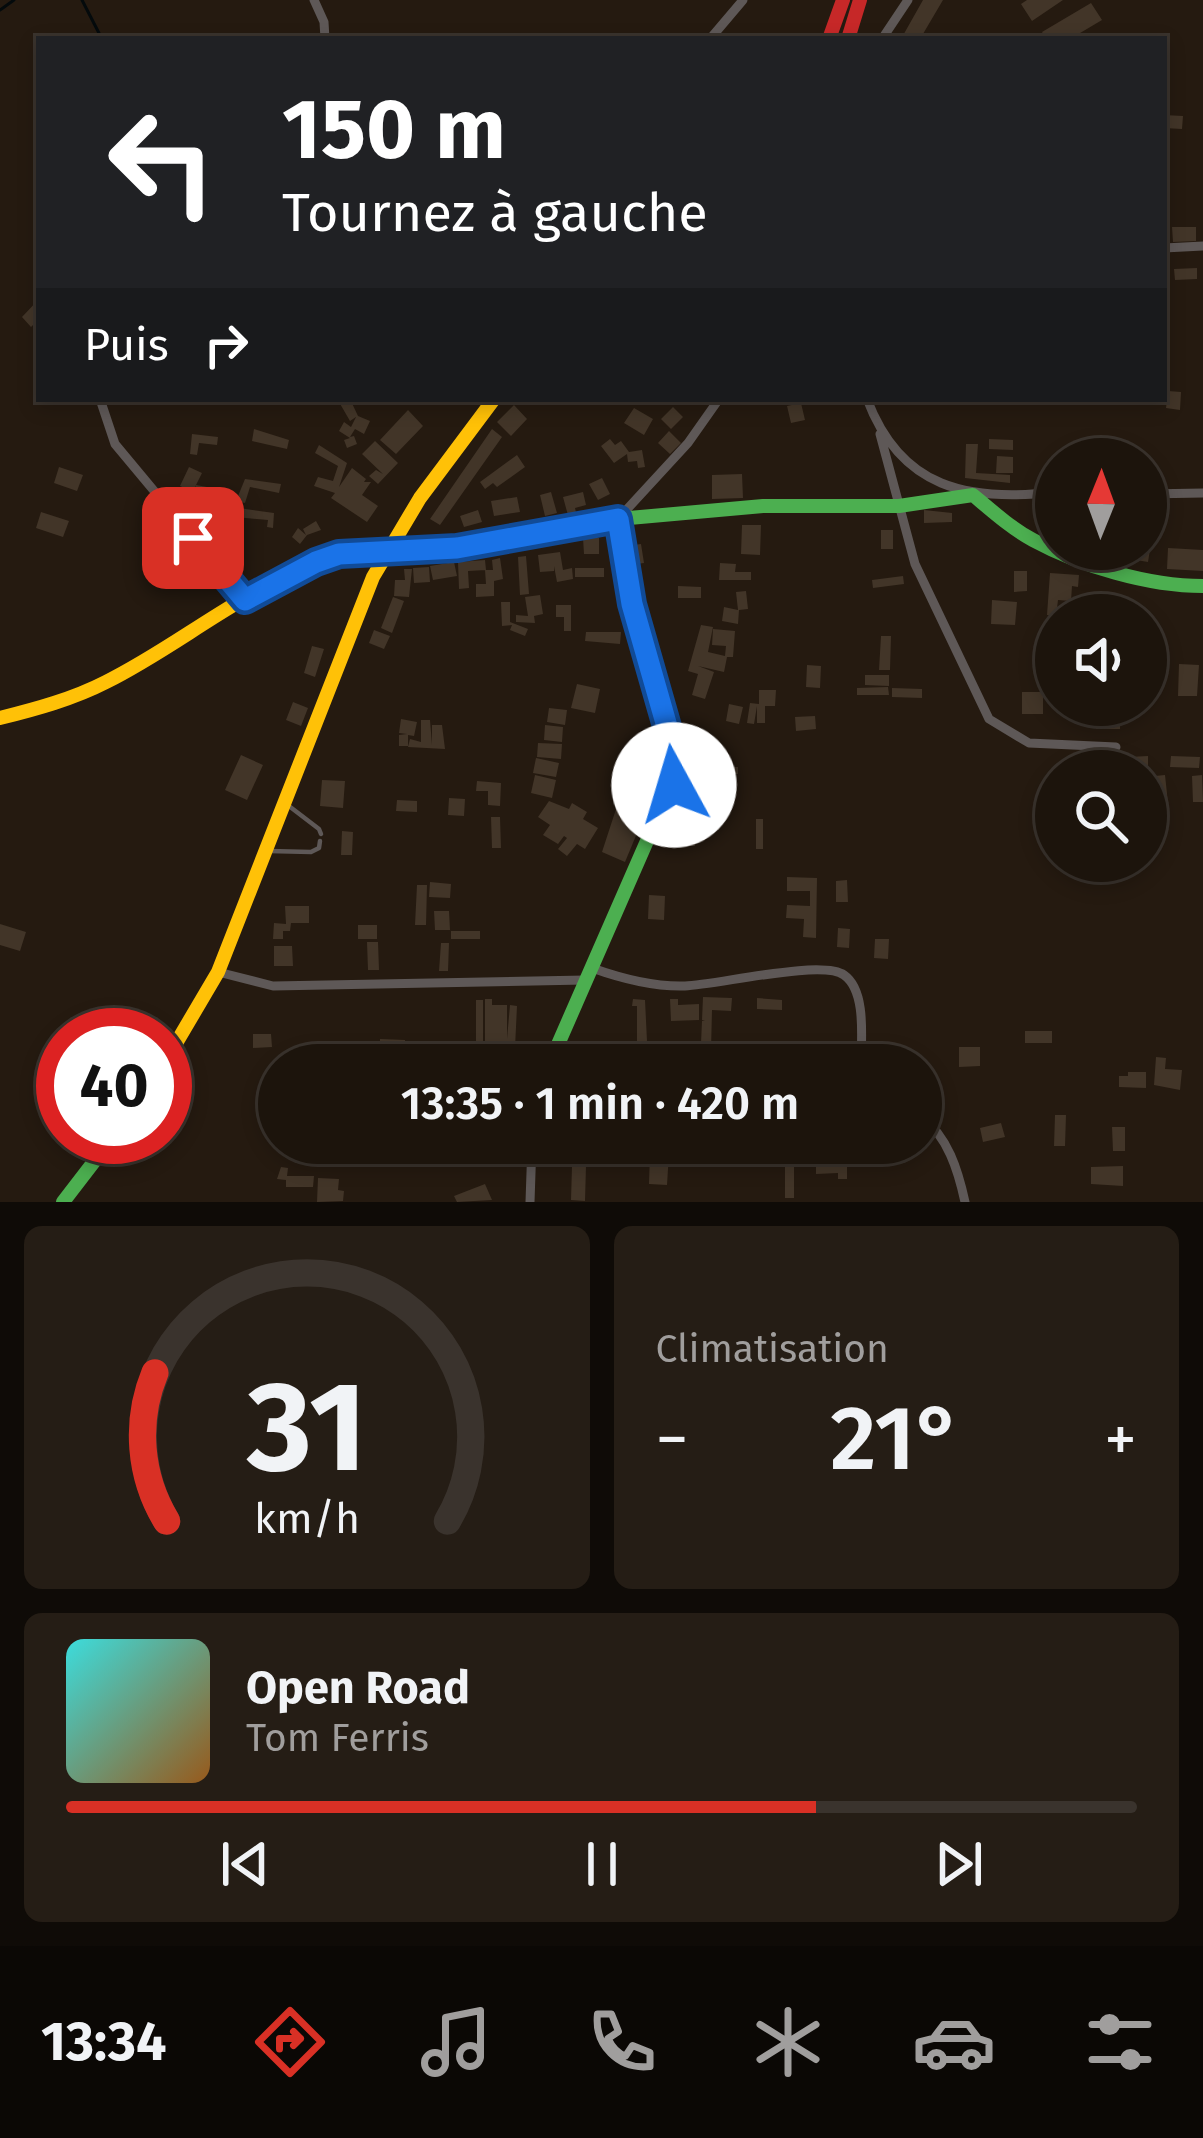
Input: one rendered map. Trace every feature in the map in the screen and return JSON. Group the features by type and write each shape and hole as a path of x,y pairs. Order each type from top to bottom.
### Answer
{"street":[{"path":"314,0 325,36"},
{"path":"713,36 743,0"},
{"path":"830,36 843,0"},
{"path":"849,36 860,0"},
{"path":"884,36 908,0"},
{"path":"1167,248 1203,246"},
{"path":"101,402 115,444 245,600"},
{"path":"192,1016 218,972 383,554 492,402"},
{"path":"618,519 688,443 717,402"},
{"path":"868,402 921,581 989,718 1029,743 1116,747"},
{"path":"880,434 915,467 973,495 1027,537 1172,585 1203,586"},
{"path":"1167,494 1203,493"},
{"path":"0,718 105,683 316,562 360,552 457,548 618,519 763,506 898,506 973,495 1035,494"},
{"path":"558,1044 678,770 632,604 618,519"},
{"path":"218,972 273,986 589,974 683,986 835,971 848,979 856,997 859,1044"},
{"path":"942,1139 965,1202"},
{"path":"63,1202 92,1164"},
{"path":"530,1202 531,1164"}],"lane":[{"path":"264,851 319,848 320,837 283,801"}],"building":[{"path":"923,0 943,0 922,36 903,36"},
{"path":"1063,0 1032,21 1021,4"},
{"path":"1091,3 1102,20 1075,36 1044,36 1042,32"},
{"path":"1167,115 1183,116 1182,129 1167,128"},
{"path":"1172,227 1196,227 1196,241 1173,242"},
{"path":"1197,268 1197,279 1175,280 1174,269"},
{"path":"36,302 36,322 31,327 22,317"},
{"path":"1168,391 1181,392 1180,410 1166,408"},
{"path":"339,402 351,402 358,416 370,421 364,434 355,429 350,437 357,444 347,448 344,440 350,438 339,431 344,422 351,427 356,417 350,421"},
{"path":"801,403 805,420 791,423 787,406"},
{"path":"514,405 527,419 511,436 497,422"},
{"path":"673,407 683,417 671,429 661,419"},
{"path":"634,408 653,419 644,435 624,423"},
{"path":"408,410 423,426 396,454 380,440"},
{"path":"254,429 289,440 287,449 252,441"},
{"path":"492,429 502,437 440,525 430,519"},
{"path":"669,431 681,443 670,454 658,443"},
{"path":"192,434 218,437 217,445 199,443 197,455 190,454"},
{"path":"610,439 615,445 621,441 629,452 642,450 645,467 628,462 627,454 614,463 601,446"},
{"path":"989,439 1013,440 1013,450 989,449"},
{"path":"375,441 398,463 378,484 369,476 376,470 383,474 362,454"},
{"path":"966,444 978,444 976,473 1010,475 1010,483 965,478"},
{"path":"319,445 347,463 339,487 352,468 364,482 371,482 362,495 378,506 367,522 331,498 335,493 314,486 318,477 333,481 338,466 315,453"},
{"path":"517,455 525,467 497,487 493,483 485,489 480,482"},
{"path":"997,456 1013,457 1013,473 996,473"},
{"path":"59,467 83,475 77,491 54,483"},
{"path":"189,467 202,473 193,492 180,486"},
{"path":"742,474 743,498 712,499 712,475"},
{"path":"602,478 610,494 598,500 589,484"},
{"path":"245,479 281,484 279,493 250,487 245,503 236,501"},
{"path":"196,485 218,489 216,501 194,497"},
{"path":"551,492 557,513 545,516 540,495"},
{"path":"583,492 586,505 575,508 577,517 569,519 563,497"},
{"path":"517,497 520,512 494,516 491,501"},
{"path":"225,506 274,513 273,528 267,527 268,520 225,516"},
{"path":"478,510 482,522 464,527 460,516"},
{"path":"924,510 952,513 952,522 924,523"},
{"path":"41,512 69,521 63,537 36,528"},
{"path":"316,521 321,530 307,535 300,544 292,537 298,528 306,535 303,529"},
{"path":"742,525 761,525 760,555 741,554"},
{"path":"881,530 893,530 893,549 881,549"},
{"path":"583,538 599,538 599,554 584,554"},
{"path":"641,544 644,563 629,565 626,546"},
{"path":"1168,548 1203,550 1203,571 1167,569"},
{"path":"560,552 563,570 572,568 573,579 557,582 554,566 554,571 540,572 538,555"},
{"path":"526,556 529,594 520,595 518,557"},
{"path":"500,558 503,579 494,581 494,596 476,597 476,584 486,584 485,570 493,570 492,560"},
{"path":"485,560 486,570 468,571 469,588 459,589 458,562"},
{"path":"454,562 457,576 433,580 430,566"},
{"path":"720,563 736,564 735,572 751,572 751,580 719,580"},
{"path":"429,567 430,582 414,583 413,568"},
{"path":"575,568 604,568 604,577 575,577"},
{"path":"404,569 412,569 409,597 394,596 395,580 405,580"},
{"path":"1014,571 1027,571 1027,591 1014,592"},
{"path":"1050,573 1079,575 1071,594 1048,594"},
{"path":"903,576 904,584 873,588 872,580"},
{"path":"678,586 701,587 701,598 678,598"},
{"path":"746,591 748,609 739,610 738,624 722,621 724,607 738,610 736,592"},
{"path":"540,595 543,614 534,616 535,623 516,622 516,615 528,616 525,597"},
{"path":"393,597 404,601 392,633 381,628"},
{"path":"992,600 1017,602 1015,625 991,624"},
{"path":"501,602 510,602 510,622 528,629 525,636 510,630 512,625 502,626"},
{"path":"556,605 571,605 571,631 564,631 564,617 556,617"},
{"path":"701,625 713,627 708,652 725,656 726,646 712,645 713,629 735,631 733,657 727,657 724,672 698,666 714,672 705,699 692,695 698,674 688,671"},
{"path":"374,630 390,636 384,649 369,643"},
{"path":"586,632 621,632 620,644 585,641"},
{"path":"881,636 891,636 890,670 879,670"},
{"path":"312,646 324,649 315,677 304,673"},
{"path":"1179,664 1199,665 1197,696 1178,696"},
{"path":"807,665 821,666 820,688 806,687"},
{"path":"865,675 889,675 889,686 865,685"},
{"path":"577,684 600,689 595,713 571,708"},
{"path":"888,687 889,695 857,695 857,688"},
{"path":"892,688 922,689 922,698 892,697"},
{"path":"759,690 776,690 775,706 765,706 765,723 757,723 757,706 754,724 747,723 750,703 759,704"},
{"path":"1022,692 1035,692 1035,714 1022,714"},
{"path":"293,702 308,708 301,726 286,720"},
{"path":"729,704 743,707 739,724 726,721"},
{"path":"549,708 567,710 565,725 547,722"},
{"path":"815,716 816,729 796,731 795,717"},
{"path":"401,719 417,722 414,736 408,735 408,746 399,746 399,735 407,734 399,733"},
{"path":"421,720 430,720 432,745 432,725 442,725 445,749 408,747 410,739 421,742"},
{"path":"545,725 563,727 562,742 544,740"},
{"path":"538,743 562,744 561,759 537,757"},
{"path":"241,755 263,765 247,800 225,790"},
{"path":"1171,756 1200,757 1199,768 1170,767"},
{"path":"536,758 559,763 556,777 533,773"},
{"path":"718,767 738,767 738,774 728,774 728,781 718,782"},
{"path":"535,775 556,780 552,798 531,793"},
{"path":"1202,775 1203,802 1193,802 1192,776"},
{"path":"322,780 345,781 343,808 320,806"},
{"path":"477,781 501,783 500,806 488,805 488,791 476,791"},
{"path":"630,794 650,802 625,862 602,852 618,803 625,806"},
{"path":"449,798 465,799 464,816 448,815"},
{"path":"397,800 417,801 417,812 396,811"},
{"path":"549,801 569,809 572,803 587,812 583,819 598,828 585,849 577,844 567,856 558,849 567,838 558,844 543,835 550,825 538,817"},
{"path":"696,810 719,810 719,830 696,830 695,846 685,845 687,826 696,827"},
{"path":"491,817 500,817 501,848 492,848"},
{"path":"756,819 763,819 763,849 756,849"},
{"path":"342,831 353,832 352,855 341,855"},
{"path":"787,877 817,878 816,938 803,937 804,919 786,918 787,905 810,906 810,891 787,891"},
{"path":"847,880 848,902 836,902 836,881"},
{"path":"430,882 451,884 450,898 429,897"},
{"path":"417,885 427,885 426,925 415,925"},
{"path":"649,895 665,896 664,920 648,919"},
{"path":"285,906 309,906 309,923 291,923 283,939 273,939 274,923 286,924"},
{"path":"434,911 449,911 450,930 435,930"},
{"path":"0,924 26,932 20,951 0,945"},
{"path":"358,925 377,925 377,939 358,939"},
{"path":"838,928 850,929 849,948 837,947"},
{"path":"451,931 480,931 480,939 451,939"},
{"path":"875,939 889,939 888,959 874,958"},
{"path":"367,942 378,942 379,970 368,970"},
{"path":"441,943 449,943 448,971 439,971"},
{"path":"274,946 292,946 293,966 274,966"},
{"path":"703,997 732,998 731,1011 712,1010 711,1044 681,1044 701,1043"},
{"path":"757,998 782,1000 782,1010 757,1009"},
{"path":"485,999 492,999 492,1005 507,1005 507,1039 510,1005 517,1006 515,1044 485,1044"},
{"path":"633,999 645,1000 647,1041 637,1041"},
{"path":"670,999 678,999 678,1005 699,1004 699,1020 671,1021"},
{"path":"476,1000 483,1000 483,1041 476,1041"},
{"path":"1025,1031 1052,1031 1052,1043 1025,1043"},
{"path":"253,1034 271,1034 272,1044 253,1048"},
{"path":"380,1039 405,1040 405,1044 380,1044"},
{"path":"959,1047 980,1047 980,1066 959,1067"},
{"path":"1156,1057 1166,1058 1165,1069 1182,1070 1180,1090 1154,1085"},
{"path":"1128,1072 1146,1072 1146,1088 1119,1087 1119,1076 1128,1076"},
{"path":"1055,1115 1066,1115 1065,1146 1054,1146"},
{"path":"1001,1123 1005,1137 983,1142 980,1128"},
{"path":"1112,1127 1125,1127 1125,1151 1113,1151"},
{"path":"650,1164 668,1164 667,1185 649,1184"},
{"path":"816,1164 847,1164 847,1179 838,1179 838,1173 816,1174"},
{"path":"794,1165 794,1198 785,1198 785,1166"},
{"path":"572,1166 586,1166 585,1201 571,1200"},
{"path":"1123,1166 1123,1186 1091,1184 1091,1167"},
{"path":"281,1167 288,1168 287,1176 314,1176 313,1187 286,1187 286,1180 277,1179"},
{"path":"318,1178 339,1179 343,1201 317,1202"},
{"path":"485,1184 492,1200 457,1202 454,1196"}],"waterway":[{"path":"0,10 14,0"},
{"path":"82,0 100,36"}],"traffic: fast":[{"path":"558,1044 678,770 632,604 618,519 763,506 899,506 973,495 1025,535 1072,558 1138,578 1203,586"},
{"path":"63,1202 92,1164"}],"traffic: slow":[{"path":"192,1016 218,972 373,577 420,498 492,402"},
{"path":"0,718 106,682 239,602 307,569 344,558 383,554"}],"traffic: jam":[{"path":"830,36 843,0"},
{"path":"849,36 860,0"}],"route":[{"path":"193,538 245,600 339,554 457,548 618,519 632,604 676,758 674,785"}]}
